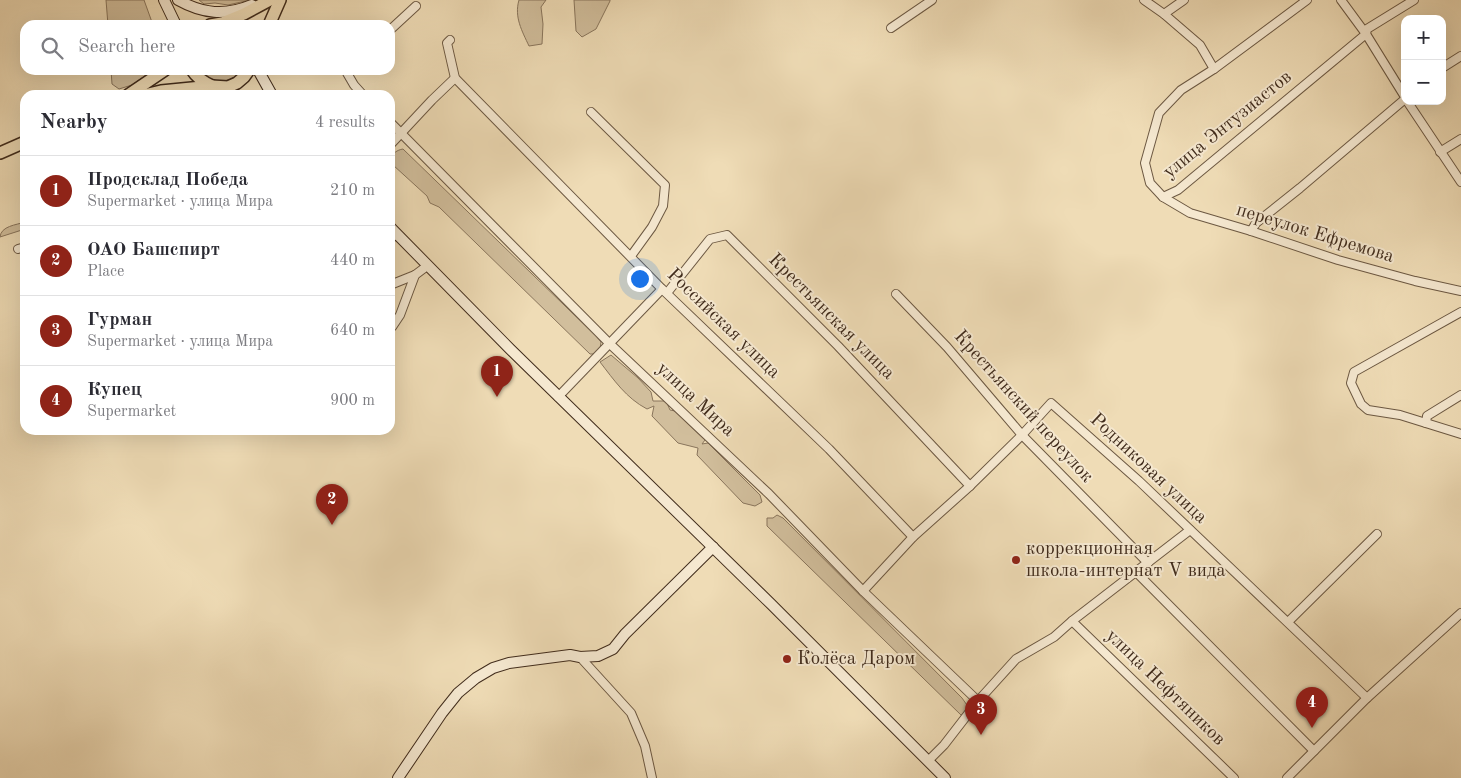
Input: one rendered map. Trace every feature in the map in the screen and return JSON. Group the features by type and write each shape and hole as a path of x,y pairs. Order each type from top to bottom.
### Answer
{"main road":[{"path":"164,0 170,20"},
{"path":"164,0 174,20"},
{"path":"171,0 190,12 211,20"},
{"path":"178,0 201,10 228,12 262,0"},
{"path":"230,20 270,0"},
{"path":"271,20 280,0"},
{"path":"136,90 158,75"},
{"path":"196,75 204,83 220,90"},
{"path":"178,90 212,86 228,87 237,83 245,75"},
{"path":"261,75 270,90"},
{"path":"267,75 272,90"},
{"path":"0,153 20,144"},
{"path":"395,236 713,547 945,778"},
{"path":"398,778 442,713 458,693 476,678 493,668 509,663 570,655 580,657 598,656 613,649 625,634 713,547"}],"street":[{"path":"891,28 932,0"},
{"path":"1144,0 1200,44 1214,69"},
{"path":"1164,14 1184,0"},
{"name":"улица Энтузиастов","path":"1307,0 1214,69 1181,90 1159,113 1145,163 1150,183 1162,197 1178,190 1366,34 1367,29 1414,0"},
{"path":"1341,0 1366,34 1401,91"},
{"path":"395,25 416,6"},
{"path":"395,140 455,78 447,43 450,40"},
{"path":"1446,65 1461,56"},
{"path":"348,75 358,90"},
{"name":"Российская улица","path":"455,78 664,291 829,449 913,537"},
{"path":"1251,231 1256,223 1401,103"},
{"path":"1410,105 1461,182"},
{"path":"591,112 665,184 663,206 652,227 631,256"},
{"name":"улица Мира","path":"395,127 610,344 769,494 863,591 978,701"},
{"path":"1440,152 1461,139"},
{"name":"переулок Ефремова","path":"1162,197 1190,213 1338,260 1415,281 1461,291"},
{"name":"Крестьянская улица","path":"664,291 710,239 727,235 838,346 970,486"},
{"path":"395,283 415,275 427,266"},
{"path":"395,322 400,315 415,275"},
{"path":"558,397 664,291"},
{"name":"Крестьянский переулок","path":"896,294 947,347 1022,436 1148,563"},
{"path":"1461,312 1354,372 1351,383 1361,404 1368,410 1400,415 1461,434"},
{"path":"1426,423 1427,416 1461,395"},
{"name":"Родниковая улица","path":"1022,436 1051,402 1139,481 1367,698"},
{"path":"863,591 913,537 1022,436"},
{"path":"928,761 944,745 978,701 1016,659 1054,637 1072,620 1190,530"},
{"path":"1288,622 1377,534"},
{"path":"1136,572 1314,751"},
{"path":"1287,778 1367,698 1461,613"},
{"name":"улица Нефтяников","path":"1072,620 1234,778"},
{"path":"580,657 631,713 645,746 652,778"}],"shaded area":[{"path":"106,0 144,0 151,20 108,20"},
{"path":"199,0 250,0 228,5 204,4"},
{"path":"519,0 546,0 541,7 543,24 542,44 529,46 518,18"},
{"path":"574,0 610,0 596,29 582,37 576,31"},
{"path":"111,75 146,75 132,85 119,89 112,84"},
{"path":"203,75 236,75 220,82"},
{"path":"403,149 596,336 601,342 600,349 595,354 590,354 439,207 430,203 427,196 395,167 395,152"},
{"path":"20,223 20,231 0,237 3,230"},
{"path":"611,355 651,392 653,401 666,401 670,410 675,411 705,440 702,444 708,443 760,495 762,502 755,506 743,503 697,455 698,448 678,443 652,416 654,406 647,409 633,400 615,382 600,362"},
{"path":"777,515 783,518 962,698 969,708 966,714 961,715 767,526 767,518 773,518"}],"place":[{"name":"Продсклад Победа","path":"497,397"},
{"name":"ОАО Башспирт","path":"332,525"},
{"name":"коррекционная школа-интернат V вида","path":"1016,560"},
{"name":"Колёса Даром","path":"787,659"},
{"name":"Купец","path":"1312,728"},
{"name":"Гурман","path":"981,735"}]}
